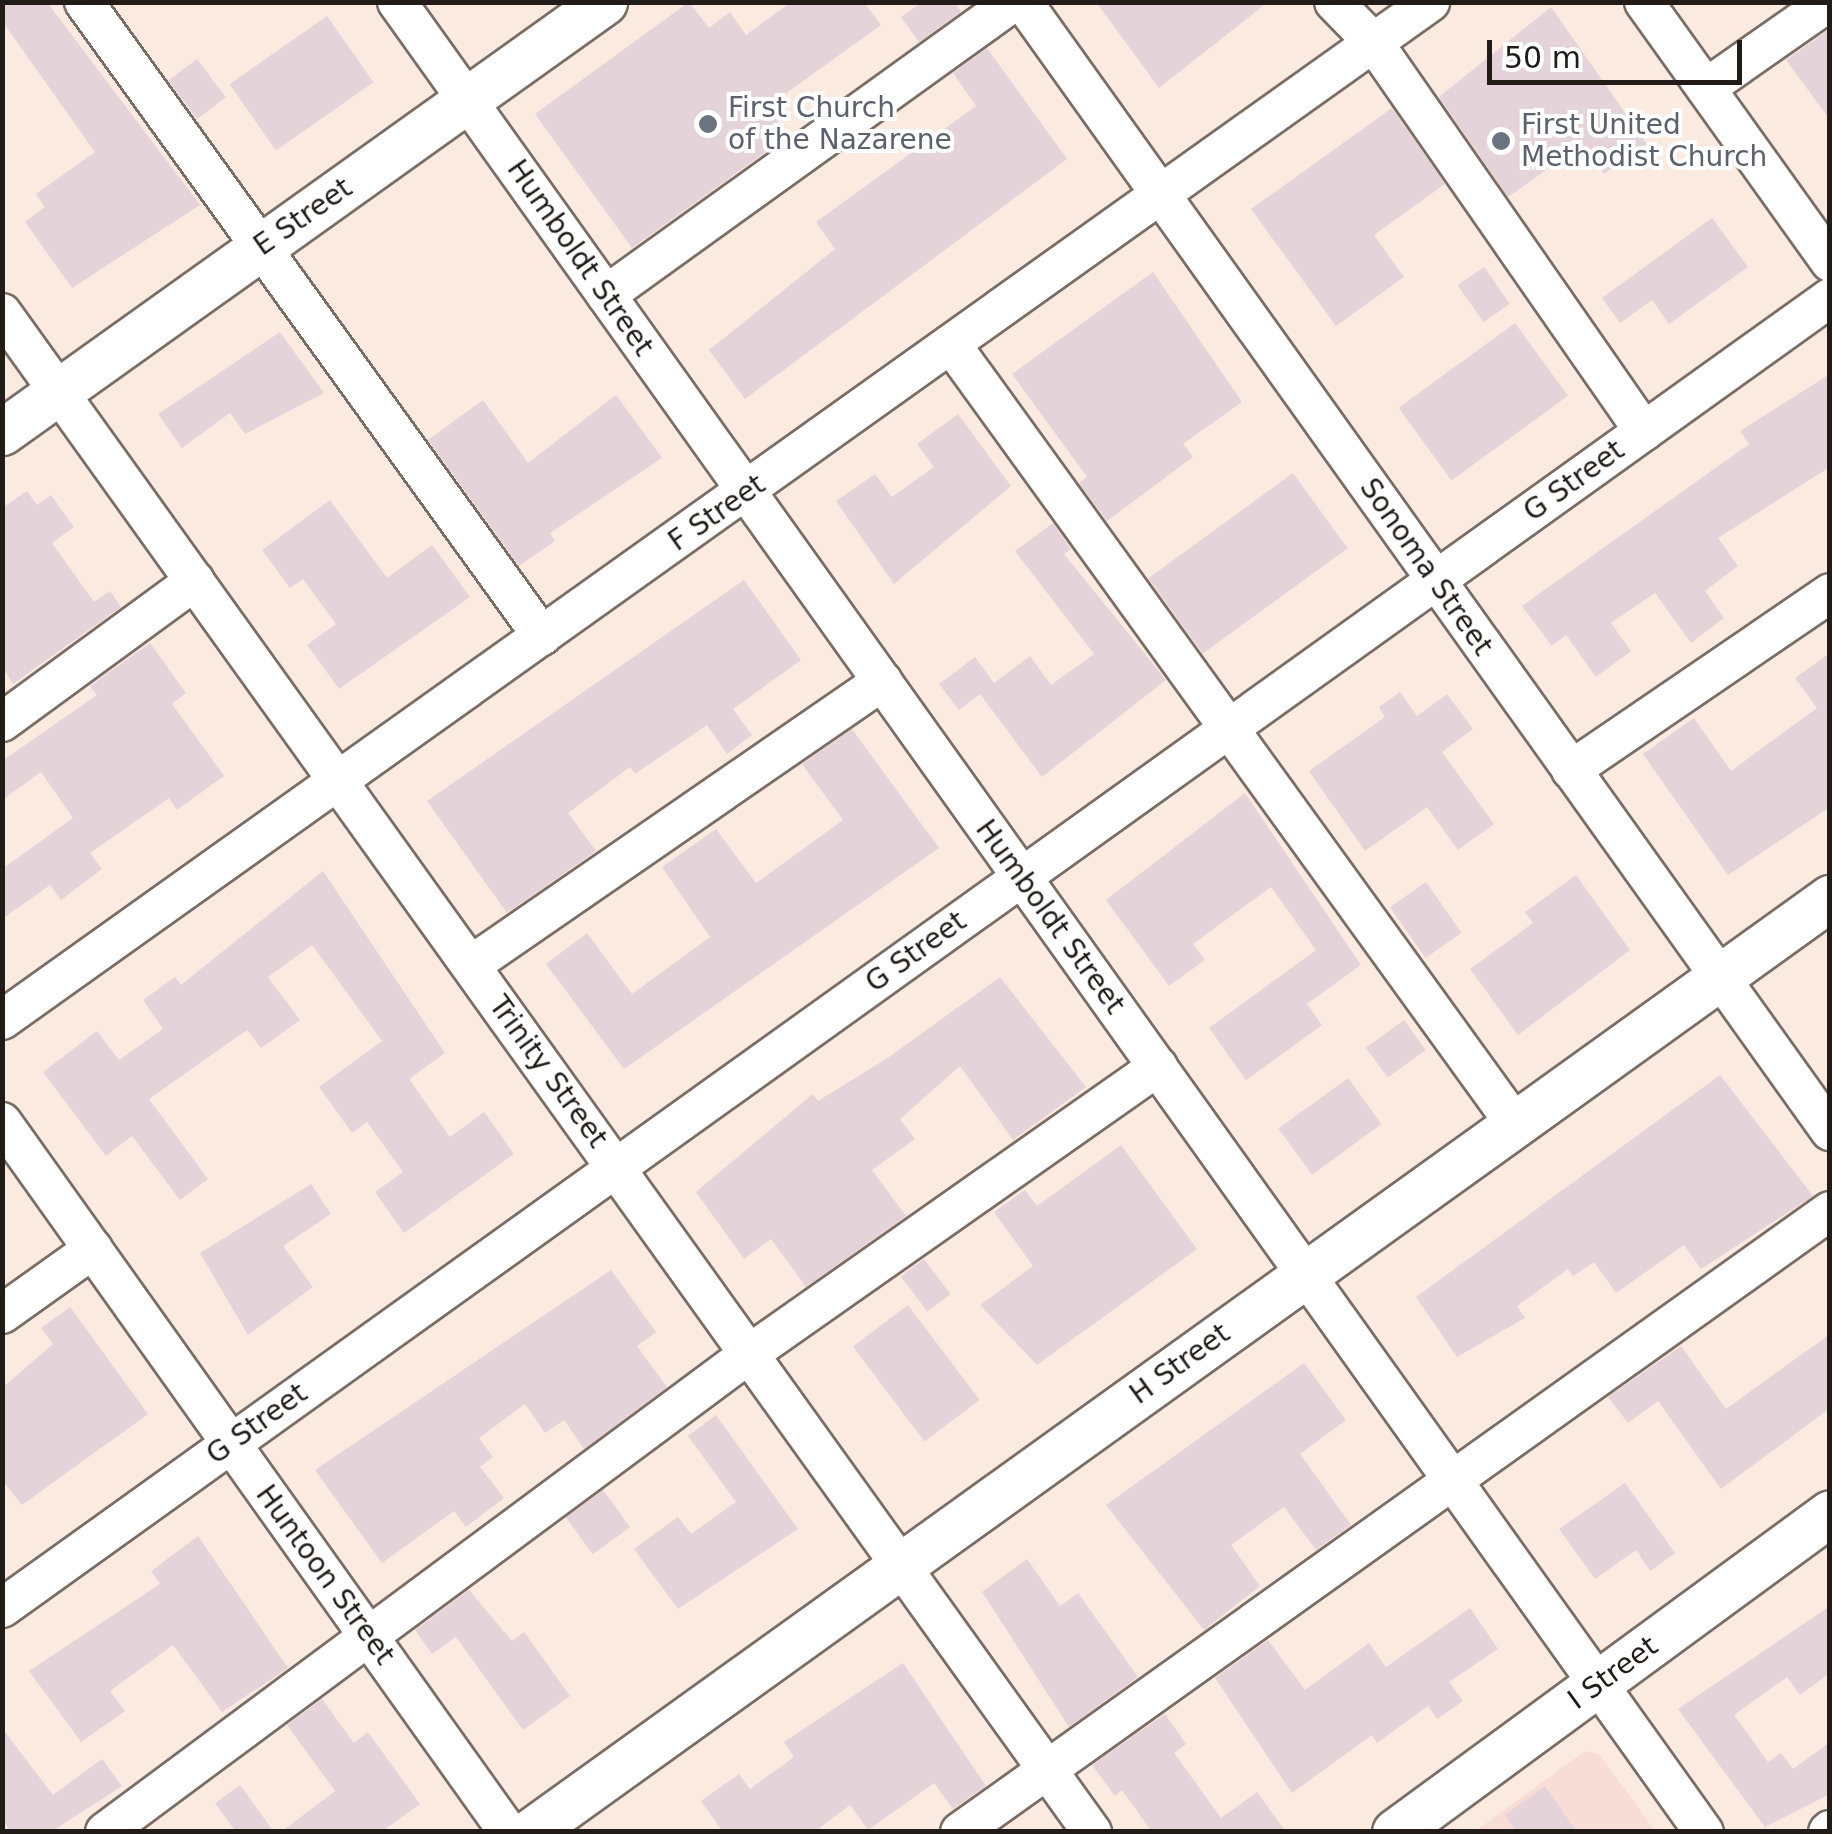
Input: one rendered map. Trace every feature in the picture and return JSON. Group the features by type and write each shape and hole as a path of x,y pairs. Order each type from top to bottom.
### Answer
{"main road":[{"name":"E Street","path":"2,432 604,2"},
{"name":"H Street","path":"530,1832 1830,898"},
{"name":"I Street","path":"1395,1832 1830,1513"}],"street":[{"path":"84,2 542,636"},
{"name":"Humboldt Street","path":"397,2 1704,1832"},
{"path":"606,296 1013,2"},
{"name":"Sonoma Street","path":"1023,2 1830,1131"},
{"path":"1334,2 1374,43 1644,431"},
{"name":"F Street","path":"2,1020 1430,2"},
{"path":"1644,2 1830,262"},
{"path":"1706,88 1829,2"},
{"name":"G Street","path":"2,1608 1830,298"},
{"name":"Trinity Street","path":"2,312 1092,1832"},
{"path":"951,344 1226,730 1515,1124"},
{"path":"2,722 196,581"},
{"path":"1572,770 1830,593"},
{"path":"471,965 882,681"},
{"path":"105,1832 749,1354 1158,1067"},
{"name":"Huntoon Street","path":"2,1122 508,1832"},
{"path":"960,1832 1830,1211"},
{"path":"2,1314 93,1249"}],"shaded area":[{"path":"1585,1751 1599,1754 1655,1831 1474,1832"}],"building":[{"path":"2,2 47,2 200,205 72,288 25,222 45,207 36,194 95,152 2,21"},
{"path":"689,2 709,28 730,12 746,35 791,2 864,2 881,25 767,107 788,136 632,248 535,114"},
{"path":"922,2 955,2 961,12 919,42 901,17"},
{"path":"1096,2 1268,2 1159,88"},
{"path":"1551,7 1647,144 1604,174 1583,144 1508,197 1439,97"},
{"path":"327,16 373,82 276,151 230,84"},
{"path":"1830,29 1830,120 1786,60"},
{"path":"987,48 1067,159 745,399 709,350 835,249 816,222 976,106 953,73"},
{"path":"197,59 226,97 197,119 168,81"},
{"path":"1392,108 1445,184 1374,235 1404,277 1336,326 1251,209"},
{"path":"1712,218 1748,267 1669,324 1652,300 1620,323 1602,298"},
{"path":"1484,267 1510,304 1484,322 1458,285"},
{"path":"1153,272 1242,402 1183,444 1193,457 1107,521 1079,483 1087,477 1012,374"},
{"path":"1515,323 1568,396 1451,480 1399,408"},
{"path":"280,332 324,393 245,434 230,413 182,448 158,414"},
{"path":"1830,374 1830,467 1718,538 1738,566 1705,591 1724,618 1691,643 1655,593 1611,623 1631,651 1596,677 1566,635 1552,646 1522,606 1749,444 1740,431"},
{"path":"616,395 662,458 550,533 555,541 519,566 428,440 483,400 528,463"},
{"path":"958,414 1011,486 894,584 836,501 875,474 892,497 934,467 917,444"},
{"path":"1293,473 1348,548 1203,653 1148,578"},
{"path":"27,491 37,505 51,495 74,527 52,543 94,602 110,591 121,607 13,684 2,666 2,508"},
{"path":"330,500 387,578 432,545 470,597 339,689 307,645 336,624 303,579 290,588 262,550"},
{"path":"1053,523 1071,549 1064,554 1166,680 1042,777 980,694 959,710 939,684 975,657 994,683 1030,656 1051,685 1094,654 1015,551"},
{"path":"744,580 801,660 733,709 752,735 727,754 707,725 635,774 630,767 568,813 596,851 507,913 427,801"},
{"path":"150,643 186,693 172,704 224,776 177,810 169,798 90,853 102,869 61,900 50,885 2,919 2,869 73,818 41,772 2,800 2,761 97,695 90,686"},
{"path":"1830,653 1830,807 1728,875 1643,754 1694,718 1731,771 1817,708 1795,678"},
{"path":"1400,692 1417,716 1447,694 1473,729 1442,752 1494,824 1458,850 1427,807 1365,851 1309,771 1385,717 1379,707"},
{"path":"852,729 939,848 624,1069 546,964 587,933 632,994 710,937 662,867 716,829 756,883 843,820 802,764"},
{"path":"1245,793 1361,965 1307,1004 1322,1025 1246,1080 1209,1028 1316,950 1271,887 1193,944 1205,960 1169,986 1106,900"},
{"path":"323,871 445,1053 409,1079 450,1137 484,1112 514,1154 404,1233 375,1192 403,1172 367,1122 352,1133 319,1087 382,1041 312,945 268,977 300,1020 261,1048 247,1030 149,1099 208,1179 180,1200 132,1136 106,1156 43,1072 97,1031 119,1060 163,1029 143,1000 175,977 181,985"},
{"path":"1576,875 1630,950 1518,1035 1470,969 1533,923 1525,912"},
{"path":"1426,882 1462,933 1426,958 1390,907"},
{"path":"1000,977 1086,1087 1013,1140 960,1066 900,1119 915,1139 872,1170 906,1216 806,1287 771,1239 744,1259 696,1192 813,1094 818,1101 889,1057"},
{"path":"1404,1020 1426,1050 1388,1078 1366,1048"},
{"path":"1720,1075 1813,1196 1701,1269 1684,1245 1616,1293 1594,1262 1573,1276 1568,1269 1517,1306 1525,1318 1457,1357 1416,1297"},
{"path":"1348,1078 1382,1124 1312,1175 1278,1129"},
{"path":"1121,1145 1197,1249 1037,1365 980,1305 1033,1266 994,1212 1025,1190 1037,1206"},
{"path":"311,1184 331,1214 283,1246 313,1287 248,1335 200,1253"},
{"path":"924,1259 950,1294 927,1312 901,1276"},
{"path":"611,1270 656,1332 637,1346 667,1387 584,1449 564,1420 545,1433 525,1404 479,1438 493,1457 480,1467 504,1498 466,1527 454,1511 382,1563 315,1470"},
{"path":"908,1305 980,1400 925,1442 853,1347"},
{"path":"70,1307 148,1414 22,1505 2,1480 2,1388 53,1344 41,1328"},
{"path":"1830,1334 1830,1408 1721,1489 1658,1401 1628,1423 1608,1397 1681,1346 1726,1409"},
{"path":"1304,1363 1346,1420 1300,1454 1351,1525 1316,1550 1284,1507 1231,1545 1260,1586 1204,1630 1106,1505"},
{"path":"716,1415 798,1529 678,1609 634,1549 678,1517 691,1534 736,1502 688,1436"},
{"path":"1625,1483 1675,1553 1650,1571 1636,1550 1595,1579 1559,1529"},
{"path":"603,1490 630,1527 593,1554 566,1517"},
{"path":"198,1536 288,1668 222,1712 173,1645 110,1691 125,1711 81,1742 29,1671 160,1584 151,1571"},
{"path":"1027,1559 1060,1606 1078,1593 1138,1677 1069,1727 982,1592"},
{"path":"469,1590 512,1641 524,1632 570,1696 523,1730 456,1637 432,1654 415,1630"},
{"path":"1830,1606 1830,1673 1800,1695 1787,1677 1734,1715 1768,1762 1781,1753 1793,1769 1830,1742 1830,1794 1765,1827 1678,1709"},
{"path":"1470,1608 1498,1649 1449,1682 1463,1701 1437,1719 1428,1706 1377,1743 1372,1735 1292,1793 1215,1678 1268,1640 1305,1690 1369,1643 1386,1667"},
{"path":"903,1663 986,1786 953,1809 934,1783 868,1830 850,1805 814,1832 723,1832 701,1801 739,1774 750,1789 794,1757 784,1742"},
{"path":"322,1699 354,1743 368,1732 420,1804 381,1832 281,1832 335,1791 287,1725"},
{"path":"1165,1714 1186,1744 1174,1753 1221,1818 1257,1792 1286,1832 1152,1832 1122,1790 1115,1796 1092,1765"},
{"path":"2,1728 53,1795 102,1759 122,1786 51,1832 11,1832 2,1820"},
{"path":"240,1785 274,1832 236,1832 215,1803"},
{"path":"1545,1786 1577,1832 1517,1832 1505,1815"}],"place":[{"name":"First Church of the Nazarene","path":"708,124"},
{"name":"First United Methodist Church","path":"1501,141"}]}
